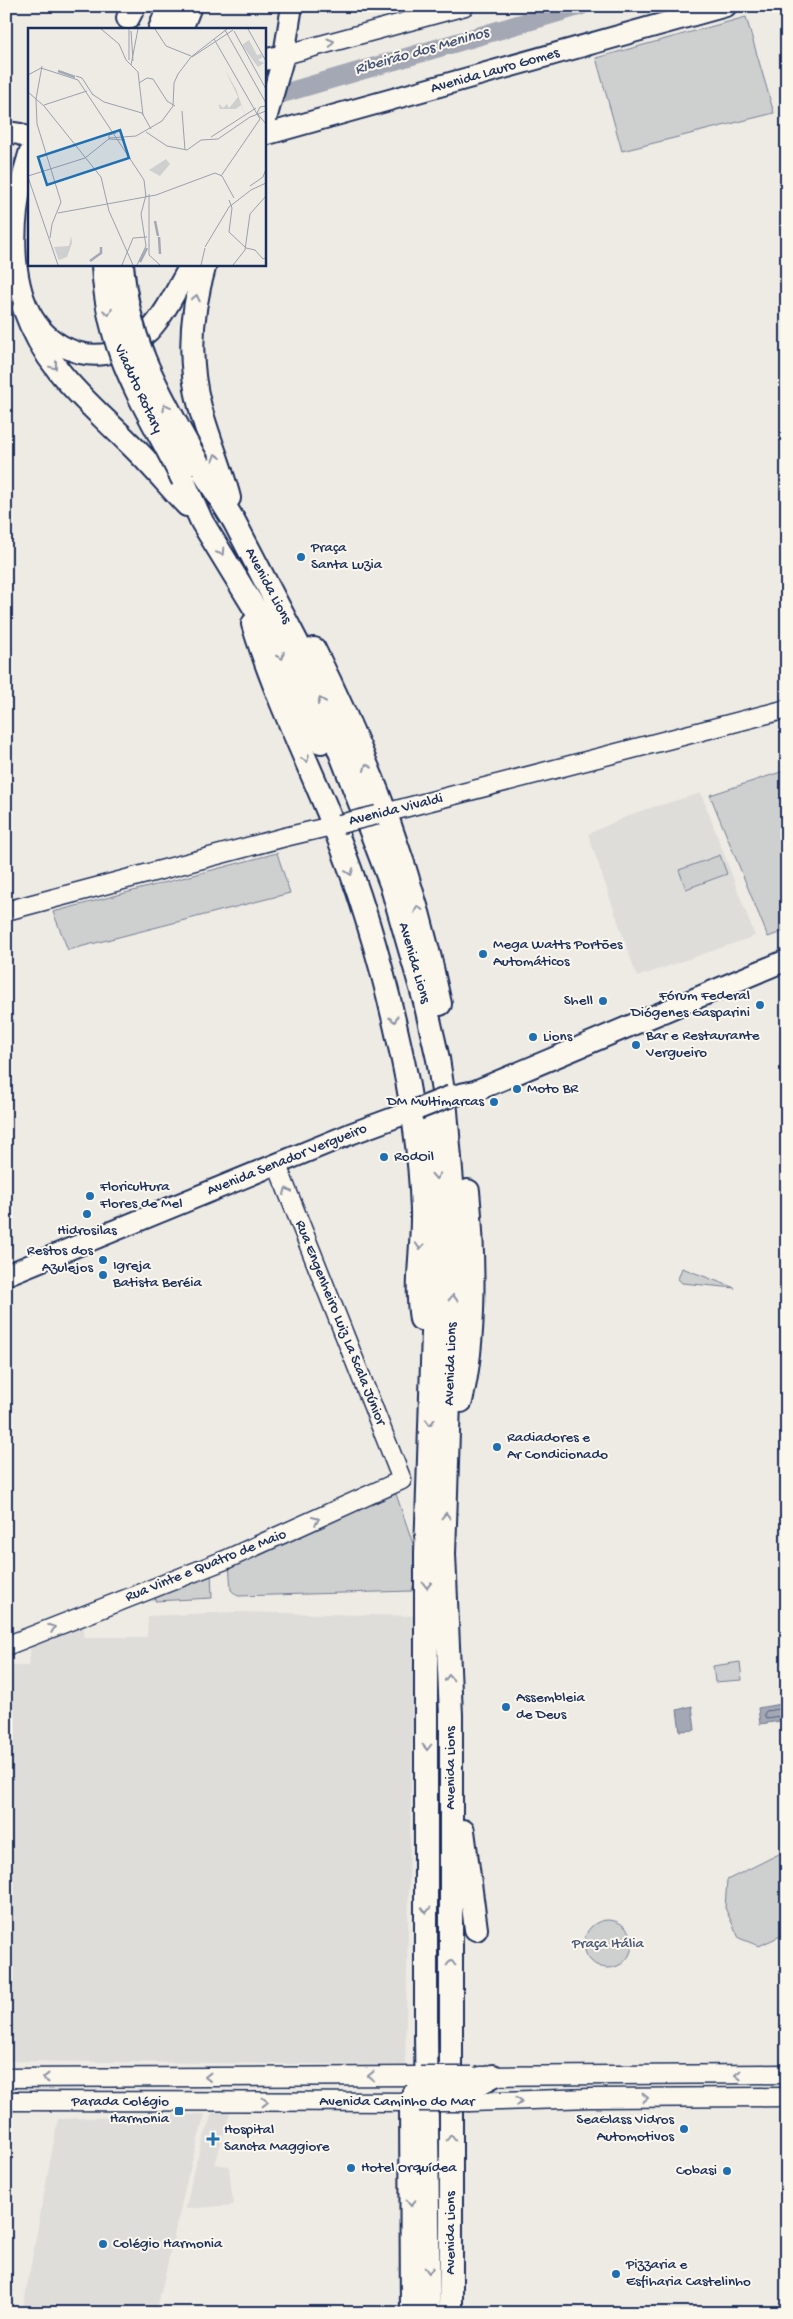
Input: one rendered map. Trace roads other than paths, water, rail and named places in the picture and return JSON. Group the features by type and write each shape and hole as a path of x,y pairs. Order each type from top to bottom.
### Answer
{"highway":[{"path":"160,28 169,6"},
{"path":"181,28 190,6"},
{"name":"Viaduto Rotary","path":"103,265 106,301 121,360 132,386 183,480"},
{"name":"Viaduto Rotary","path":"122,265 127,305 140,352 160,396 199,465"},
{"path":"205,265 193,316 192,366 200,407 227,491 234,521"},
{"path":"24,308 32,331 53,366 144,458 202,522"},
{"name":"Avenida Lions","path":"199,465 234,521 298,644 391,884 423,993 438,1059 446,1111 455,1218 444,1554 451,1715 451,2313"},
{"name":"Avenida Lions","path":"183,480 202,522 268,630 293,679 346,801 386,911 408,987 432,1116 437,1206 426,1553 426,2032 429,2313"},
{"path":"258,568 305,630 332,685 408,874 430,956 454,1095 470,1216 471,1281 466,1376 448,1452"},
{"path":"239,583 270,678 337,825 382,971 399,1038 415,1110 422,1212 418,1286 420,1314 431,1374"},
{"path":"451,1715 476,1929"},
{"path":"412,2313 418,2092 475,2086"}],"main road":[{"path":"265,60 445,9 465,6"},
{"name":"Avenida Lauro Gomes","path":"265,124 685,6"},
{"name":"Avenida Lauro Gomes","path":"265,124 726,6"},
{"path":"265,124 284,55 292,7"},
{"path":"6,130 28,122"},
{"path":"6,130 20,134 28,139"},
{"path":"28,158 18,196 14,254 18,286 24,308 35,324 59,345 90,355 109,354 131,345 154,324 190,265"},
{"name":"Avenida Vivaldi","path":"6,911 286,836 337,825 787,708"},
{"name":"Avenida Senador Vergueiro","path":"454,1095 473,1081 787,947"},
{"name":"Avenida Senador Vergueiro","path":"6,1275 415,1110 454,1095 475,1091 787,960"},
{"name":"Rua Engenheiro Luiz La Scala Júnior","path":"277,1165 402,1480"},
{"name":"Rua Vinte e Quatro de Maio","path":"6,1646 225,1560 402,1480"},
{"path":"475,2086 787,2074"},
{"name":"Avenida Caminho do Mar","path":"6,2078 418,2092"},
{"name":"Avenida Caminho do Mar","path":"475,2086 597,2098 787,2097"},
{"name":"Avenida Caminho do Mar","path":"6,2101 418,2092"}],"water":[{"path":"787,1703 787,1720 760,1724 758,1708"},
{"path":"692,1706 695,1730 680,1731 677,1710"}],"waterway":[{"name":"Ribeirão dos Meninos","path":"265,99 581,6"},
{"name":"Ribeirão dos Meninos","path":"6,170 28,164"}],"place":[{"name":"Praça Santa Luzia","path":"301,557"},
{"name":"Mega Watts Portões Automáticos","path":"483,954"},
{"name":"Shell","path":"603,1001"},
{"name":"Fórum Federal Diógenes Gasparini","path":"760,1005"},
{"name":"Lions","path":"533,1037"},
{"name":"Bar e Restaurante Vergueiro","path":"636,1045"},
{"name":"Moto BR","path":"517,1089"},
{"name":"DM Multimarcas","path":"494,1102"},
{"name":"RodOil","path":"384,1157"},
{"name":"Floricultura Flores de Mel","path":"90,1196"},
{"name":"Hidrosilas","path":"87,1214"},
{"name":"Restos dos Azulejos","path":"103,1260"},
{"name":"Igreja Batista Beréia","path":"103,1275"},
{"name":"Radiadores e Ar Condicionado","path":"497,1447"},
{"name":"Assembleia de Deus","path":"506,1707"},
{"name":"Parada Colégio Harmonia","path":"179,2111"},
{"name":"SeaGlass Vidros Automotivos","path":"684,2129"},
{"name":"Hospital Sancta Maggiore","path":"213,2139"},
{"name":"Hotel Orquídea","path":"351,2168"},
{"name":"Cobasi","path":"727,2171"},
{"name":"Colégio Harmonia","path":"103,2244"},
{"name":"Pizzaria e Esfiharia Castelinho","path":"616,2274"}],"park label":[{"name":"Praça Itália","path":"608,1944"}]}
